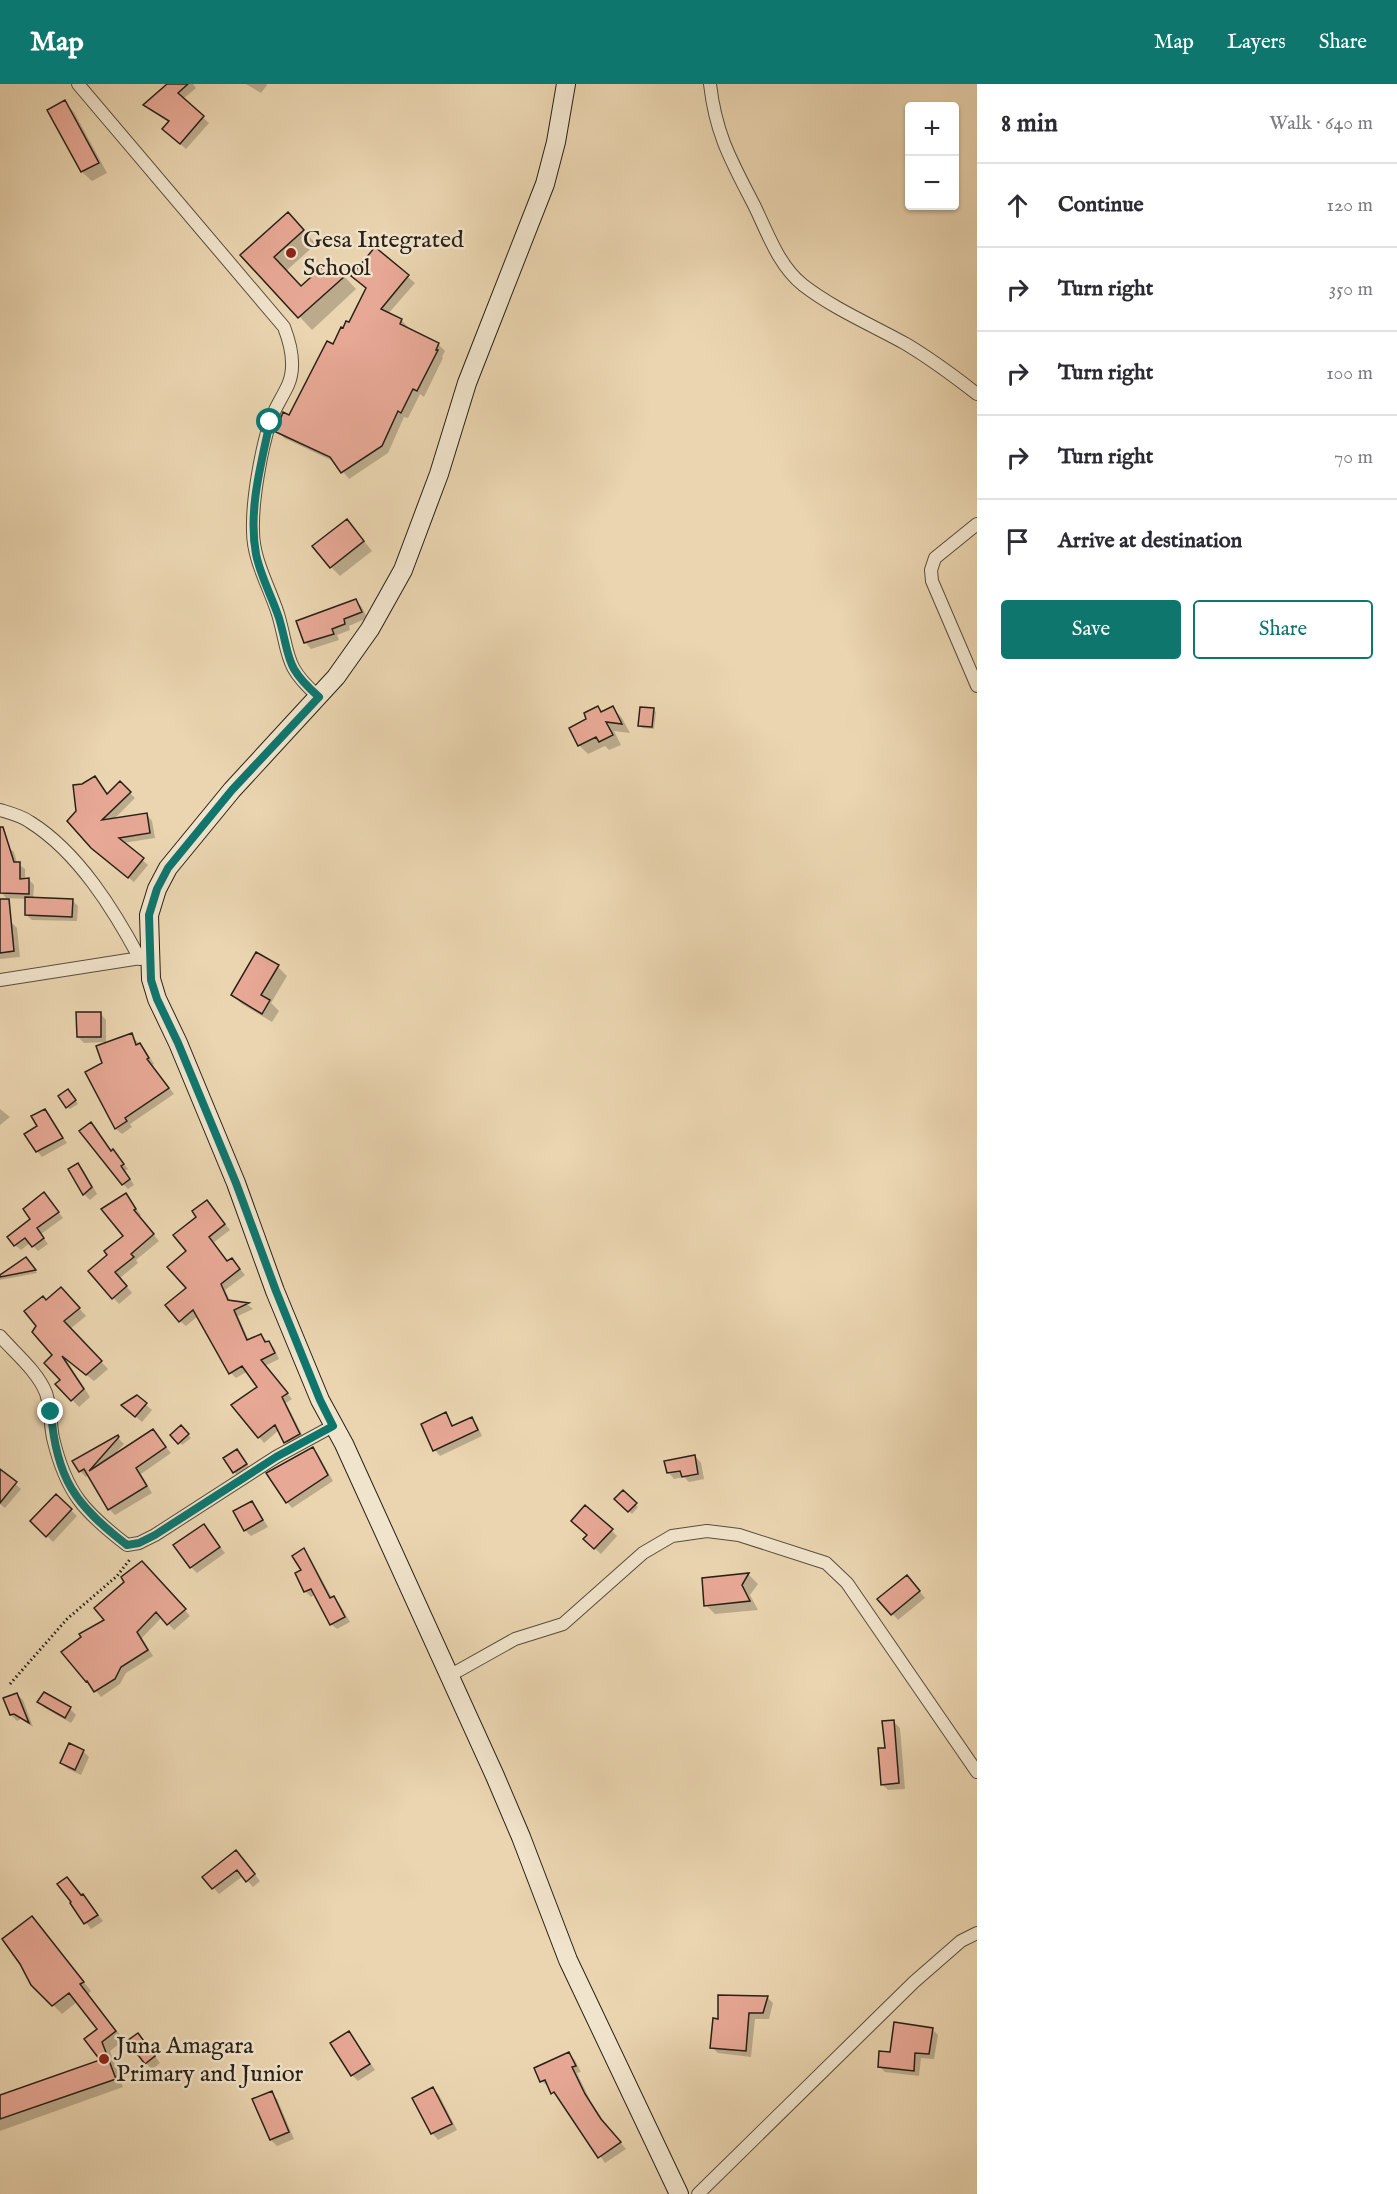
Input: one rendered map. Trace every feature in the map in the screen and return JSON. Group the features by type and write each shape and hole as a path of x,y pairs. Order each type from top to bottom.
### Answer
{"main road":[{"path":"566,84 556,142 544,184 467,383 416,541 403,570 370,629 336,677 232,790 168,868 157,889 149,915 145,958 157,999 178,1043 236,1183 280,1302 320,1400 344,1444 521,1837 568,1960 679,2194"}],"street":[{"path":"78,84 284,327 290,342 289,384 270,422 254,507 253,531 256,556 274,604 290,664 302,682 319,697"},
{"path":"710,84 716,121 729,159 770,240 794,276 803,285 848,313 921,353 977,394"},
{"path":"977,524 935,558 931,570 932,581 977,686"},
{"path":"0,810 28,820 52,838 76,861 145,958 0,980"},
{"path":"0,1336 32,1372 45,1391 51,1412 52,1436 62,1471 75,1497 98,1523 127,1545 139,1543 155,1535 276,1457 333,1426"},
{"path":"449,1676 515,1639 563,1624 643,1553 672,1536 707,1531 739,1535 826,1563 836,1571 847,1583 977,1772"},
{"path":"698,2194 914,1982 961,1941 977,1933"}],"path":[{"path":"10,1684 67,1619 117,1576"}],"building":[{"path":"167,84 188,84 178,93 204,116 180,144 162,129 169,121 143,105"},
{"path":"65,100 99,163 81,172 47,110"},
{"path":"288,212 304,230 274,257 301,286 330,260 345,276 298,318 240,255"},
{"path":"375,247 409,275 381,309 402,319 400,324 439,343 436,350 438,350 417,391 413,389 401,413 398,411 382,446 341,473 330,457 276,432 283,412 289,415 327,341 333,344 341,327 343,328 346,321 349,322 366,288 351,276"},
{"path":"347,519 364,541 330,568 312,546"},
{"path":"356,599 362,612 344,619 345,624 332,629 334,634 304,643 296,621"},
{"path":"598,706 601,712 613,706 622,724 606,722 613,735 599,742 596,737 578,746 569,728 586,719 584,713"},
{"path":"640,707 654,708 652,727 638,726"},
{"path":"95,776 107,794 120,781 131,792 102,820 147,813 150,833 119,838 144,858 128,878 91,848 67,821 76,811 73,785 82,784"},
{"path":"0,827 3,827 14,862 20,862 20,879 29,878 29,894 0,893"},
{"path":"25,897 73,899 72,917 25,915"},
{"path":"0,899 9,899 14,951 0,953"},
{"path":"256,952 279,965 261,995 270,1000 262,1014 231,995"},
{"path":"76,1012 101,1012 101,1037 77,1037"},
{"path":"132,1033 136,1045 140,1043 149,1058 147,1059 169,1088 125,1118 127,1121 115,1129 85,1072 102,1063 96,1046"},
{"path":"68,1089 76,1100 66,1108 58,1096"},
{"path":"45,1109 63,1138 36,1152 24,1134 37,1126 31,1116"},
{"path":"91,1122 111,1151 113,1149 124,1164 121,1166 130,1179 122,1185 79,1131"},
{"path":"78,1163 92,1187 83,1195 68,1169"},
{"path":"44,1192 59,1212 37,1228 44,1238 32,1247 25,1238 14,1246 7,1237 30,1219 23,1209"},
{"path":"126,1193 136,1209 134,1210 154,1234 131,1254 134,1257 115,1272 127,1286 112,1299 88,1271 107,1255 104,1251 123,1236 101,1209"},
{"path":"207,1200 225,1224 209,1237 227,1261 232,1258 240,1269 221,1284 228,1300 249,1303 234,1310 247,1340 261,1334 265,1342 269,1341 275,1353 261,1360 288,1393 282,1397 300,1434 284,1443 275,1425 258,1438 231,1405 257,1387 242,1366 229,1374 193,1310 179,1322 165,1305 186,1288 167,1267 186,1251 173,1235 196,1217 192,1211"},
{"path":"26,1257 36,1270 0,1277 0,1275"},
{"path":"61,1287 80,1308 64,1321 102,1361 86,1375 62,1356 84,1389 71,1401 55,1384 60,1380 44,1363 52,1355 32,1332 36,1326 24,1311 43,1296 46,1300"},
{"path":"137,1395 147,1403 135,1417 121,1405"},
{"path":"446,1412 452,1426 472,1417 478,1430 433,1451 421,1424"},
{"path":"181,1425 189,1434 178,1444 170,1435"},
{"path":"153,1429 166,1447 136,1468 147,1486 108,1510 84,1469 79,1472 72,1461 118,1435 119,1437 89,1471"},
{"path":"313,1447 328,1475 286,1503 266,1473"},
{"path":"237,1449 247,1464 233,1473 223,1458"},
{"path":"695,1455 698,1474 682,1477 680,1471 667,1473 664,1461"},
{"path":"0,1469 17,1482 0,1503"},
{"path":"623,1490 637,1503 628,1512 614,1499"},
{"path":"56,1494 72,1509 46,1537 30,1521"},
{"path":"252,1501 263,1520 244,1531 233,1511"},
{"path":"585,1505 613,1529 594,1549 583,1539 587,1535 571,1521"},
{"path":"204,1524 220,1547 190,1568 173,1545"},
{"path":"304,1548 330,1598 334,1596 345,1617 330,1625 311,1589 304,1592 295,1573 301,1570 292,1556"},
{"path":"142,1561 186,1609 167,1625 156,1612 137,1632 148,1650 121,1667 115,1679 94,1692 61,1652 81,1637 79,1634 104,1620 94,1608 124,1582 121,1577"},
{"path":"749,1573 742,1585 750,1601 704,1606 702,1578"},
{"path":"907,1575 920,1591 891,1615 877,1599"},
{"path":"44,1692 71,1707 65,1718 37,1702"},
{"path":"17,1693 29,1723 14,1714 10,1715 3,1698"},
{"path":"894,1720 899,1783 881,1785 878,1748 885,1748 882,1721"},
{"path":"69,1743 84,1750 75,1770 60,1763"},
{"path":"236,1850 255,1874 246,1882 237,1870 212,1889 202,1877"},
{"path":"67,1877 98,1915 84,1924 57,1884"},
{"path":"32,1916 84,1982 80,1984 116,2031 102,2042 116,2079 0,2119 0,2095 100,2060 84,2039 97,2029 69,1993 52,2006 31,1985 20,1964 2,1939"},
{"path":"718,1995 768,1996 763,2013 749,2013 746,2051 710,2048 713,2018 718,2019"},
{"path":"894,2022 933,2028 929,2054 915,2053 914,2071 878,2067 879,2051 890,2052"},
{"path":"349,2031 370,2064 351,2076 330,2043"},
{"path":"138,2033 155,2056 145,2064 127,2041"},
{"path":"569,2052 576,2066 572,2067 585,2094 601,2119 621,2142 598,2158 554,2092 551,2094 545,2080 540,2082 534,2068"},
{"path":"433,2087 452,2124 431,2134 412,2098"},
{"path":"272,2091 289,2132 270,2140 252,2099"}],"place":[{"name":"Gesa Integrated School","path":"291,253"},
{"name":"Juna Amagara Primary and Junior","path":"104,2059"}],"route":[{"path":"51,1412 52,1436 62,1471 75,1497 98,1523 127,1545 139,1543 155,1535 276,1457 333,1426 320,1400 236,1183 178,1043 157,999 151,980 149,915 157,889 168,868 232,790 319,697 302,682 290,664 282,627 256,556 253,531 254,507 270,422"}]}
